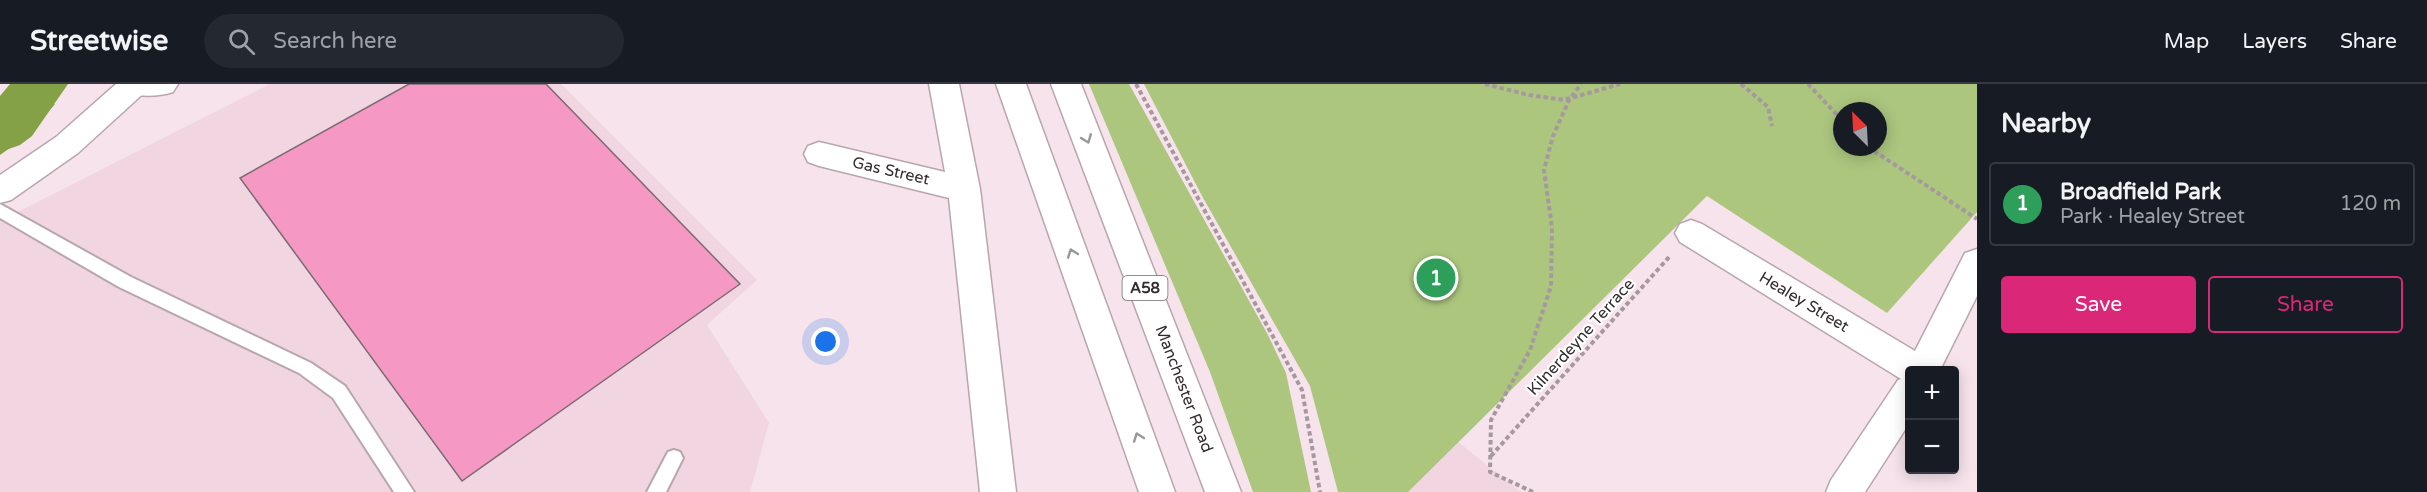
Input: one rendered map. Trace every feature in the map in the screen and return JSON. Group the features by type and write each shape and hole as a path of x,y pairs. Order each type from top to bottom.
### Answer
{"main road":[{"path":"0,191 67,145 135,84 163,84"},
{"path":"944,84 964,189 998,492"},
{"path":"1011,84 1157,492"},
{"name":"Manchester Road","path":"1066,84 1223,492"},
{"name":"Gas Street","path":"819,154 964,189"},
{"name":"Healey Street","path":"1691,233 1910,366"},
{"path":"1925,366 1977,263"},
{"path":"1844,492 1905,399"}],"lane":[{"path":"0,210 124,282 305,368 339,392 405,492"},
{"path":"656,492 674,458"}],"path":[{"path":"1136,84 1302,390 1320,492"},
{"path":"1485,84 1514,92 1569,100 1620,84"},
{"path":"1533,492 1490,472 1491,420 1530,350 1551,286 1552,228 1544,170 1553,136 1569,100 1581,84"},
{"path":"1741,84 1768,107 1772,126"},
{"path":"1808,84 1833,110"},
{"path":"1882,156 1977,219"},
{"name":"Kilnerdeyne Terrace","path":"1490,457 1691,233"}],"shaded area":[{"path":"270,84 561,84 757,280 707,325 769,423 750,492 0,492 0,221"},
{"path":"1089,84 1129,84 1268,335 1286,373 1311,492 1253,492 1210,372"},
{"path":"1144,84 1977,84 1977,212 1887,313 1707,196 1408,492 1338,492 1310,386 1202,196"},
{"path":"10,101 55,104 27,136 0,155 0,109"},
{"path":"1458,442 1521,492 1408,492"}],"building":[{"path":"409,84 546,84 740,284 462,481 240,178"}],"waterway":[{"path":"0,130 12,121 41,84"}],"place":[{"name":"Broadfield Park","path":"1436,278"}]}
